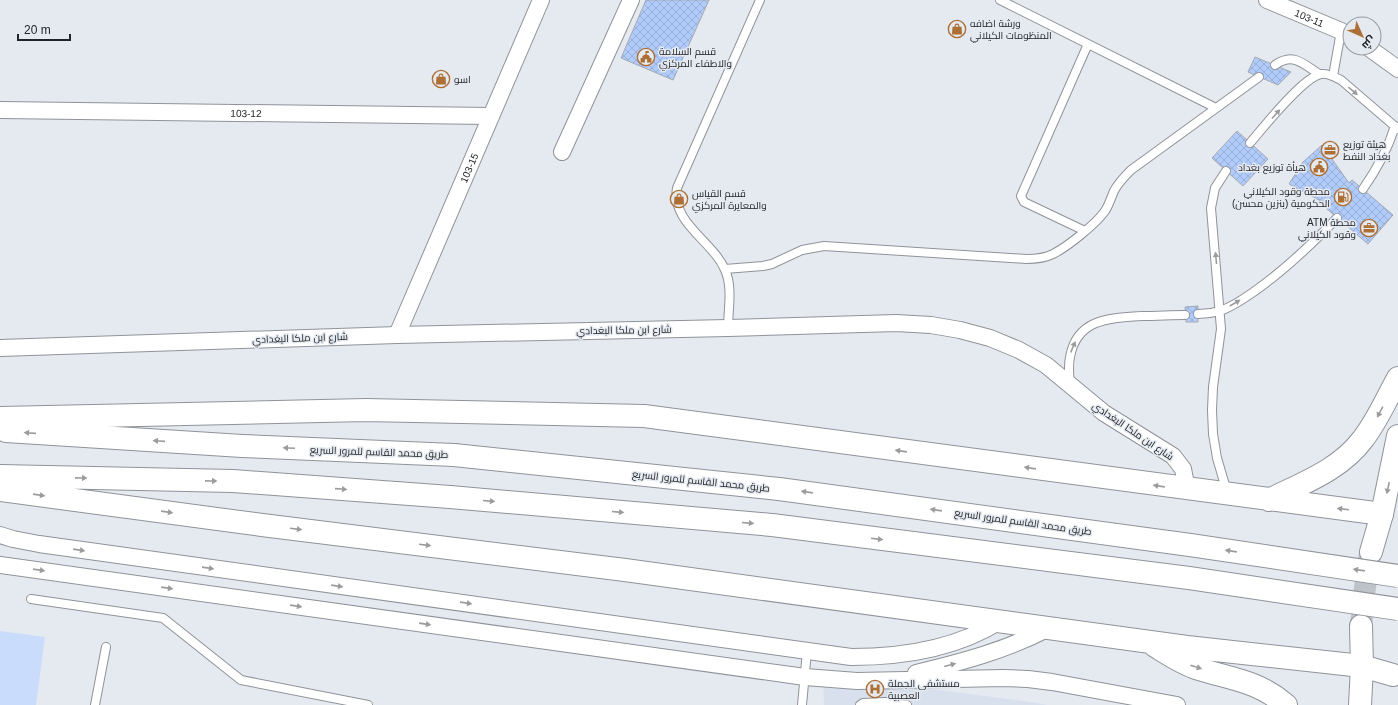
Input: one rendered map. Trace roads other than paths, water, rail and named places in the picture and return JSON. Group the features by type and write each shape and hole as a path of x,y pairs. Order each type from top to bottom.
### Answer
{"main road":[{"path":"1269,500 1319,477 1354,450 1372,427 1398,378"},
{"path":"0,418 366,410 644,416 1269,500 1390,514"},
{"name":"طريق محمد القاسم للمرور السريع","path":"0,431 242,446 454,455 779,489 1190,545 1398,576"},
{"path":"1371,552 1390,514 1398,436"},
{"path":"0,476 233,481 450,497 772,525 1189,578 1398,609"},
{"path":"0,490 262,525 633,571 1187,647 1362,666 1393,675"},
{"path":"1360,705 1362,666 1361,626"},
{"path":"1149,642 1183,663 1255,686 1270,693 1286,705"}],"street":[{"name":"103-15","path":"397,335 541,0"},
{"path":"562,152 631,0"},
{"name":"103-11","path":"1267,0 1342,32"},
{"path":"1380,56 1398,69"},
{"name":"103-12","path":"0,110 491,116"},
{"name":"شارع ابن ملكا البغدادي","path":"0,348 397,335 728,328 896,322 938,326 990,338 1019,350 1046,365 1104,414 1173,456 1183,469 1187,489"},
{"path":"0,535 39,544 851,657 913,653 935,648 980,633 1000,621"},
{"path":"0,565 805,677 850,681 978,678 1028,679 1177,705"},
{"path":"885,681 949,665 996,651 1049,628"}],"lane":[{"path":"728,328 728,276 718,258 680,213 676,195 677,188 760,0"},
{"path":"1000,0 1216,108"},
{"path":"1085,231 1024,202 1021,196 1088,44"},
{"path":"1333,76 1342,47"},
{"path":"1275,65 1286,60 1296,60 1319,74 1333,76 1341,80 1396,127 1379,165 1363,189"},
{"path":"1250,143 1303,84 1319,74"},
{"path":"725,269 772,264 802,250 824,246 1036,259 1054,254 1085,231 1105,211 1115,190 1122,179 1131,170 1259,77"},
{"path":"1226,171 1215,188 1211,208 1221,329 1213,387 1212,410 1217,458 1228,494"},
{"path":"1198,314 1220,311 1244,298 1283,270 1312,245 1337,218"},
{"path":"1070,385 1069,364 1072,348 1080,335 1093,324 1108,318 1185,315"},
{"path":"31,599 163,618 240,680 368,705"},
{"path":"95,705 106,647"},
{"path":"802,705 807,651"},
{"path":"860,705 863,703 885,702 907,705"}],"tunnel":[{"path":"1361,626 1370,553"}],"place":[{"name":"ورشة اضافه المنظومات الكيلاني","path":"957,29"},
{"name":"قسم السلامة والاطفاء المركزي","path":"646,57"},
{"name":"اسو","path":"441,79"},
{"name":"هيئة توزيع بغداد النفط","path":"1330,150"},
{"name":"هيأة توزيع بغداد","path":"1319,167"},
{"name":"محطة وقود الكيلاني الحكومية (بنزين محسن)","path":"1343,197"},
{"name":"قسم القياس والمعايرة المركزي","path":"679,199"},
{"name":"ATM محطة وقود الكيلاني","path":"1369,228"},
{"name":"مستشفى الجملة العصبية","path":"875,689"}]}
